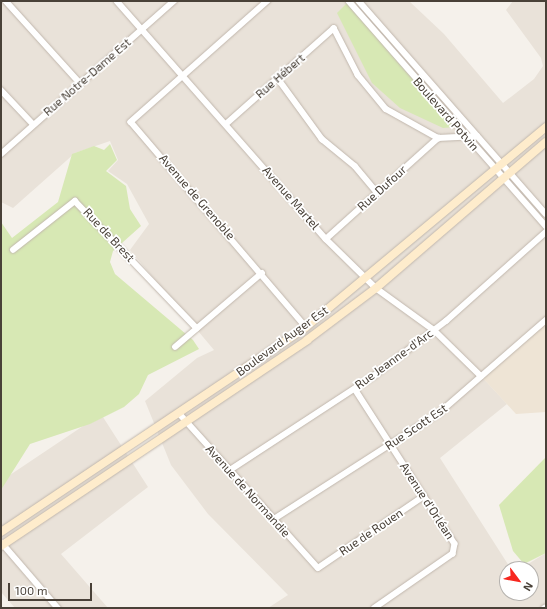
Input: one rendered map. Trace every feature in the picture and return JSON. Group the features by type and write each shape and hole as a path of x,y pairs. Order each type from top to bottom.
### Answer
{"main road":[{"name":"Boulevard Auger Est","path":"1,532 306,327 546,126"},
{"name":"Boulevard Auger Est","path":"2,544 187,422 376,288 546,142"}],"street":[{"path":"6,1 80,83"},
{"name":"Avenue Martel","path":"117,1 326,239 376,288 434,330 481,376"},
{"name":"Rue Notre-Dame Est","path":"1,154 33,124 174,1"},
{"path":"182,76 268,1"},
{"name":"Boulevard Potvin","path":"348,1 467,139 546,226"},
{"name":"Boulevard Potvin","path":"359,1 546,214"},
{"path":"366,21 371,16"},
{"name":"Rue Hébert","path":"226,124 334,28 372,96 386,109 438,138"},
{"path":"403,64 409,58"},
{"name":"Avenue de Grenoble","path":"182,76 131,122 262,273 306,327"},
{"path":"278,77 322,139 355,166 378,192"},
{"path":"1,90 33,124"},
{"path":"438,138 467,139 477,136"},
{"name":"Rue Dufour","path":"326,239 438,138"},
{"name":"Rue de Brest","path":"13,250 75,201 197,328"},
{"name":"Rue Jeanne-d'Arc","path":"230,470 355,388 434,330 546,232"},
{"path":"175,347 262,273"},
{"name":"Rue Scott Est","path":"274,519 439,413 546,320"},
{"name":"Avenue d'Orléan","path":"355,388 389,444 455,544 453,554 375,608"},
{"name":"Avenue de Normandie","path":"179,413 318,568"},
{"name":"Rue de Rouen","path":"318,568 424,496"},
{"path":"2,544 58,608"}],"shaded area":[{"path":"1,1 409,1 444,34 503,103 534,79 543,66 541,58 506,10 513,1 546,1 546,320 482,377 507,404 440,458 506,561 499,561 499,601 539,601 539,561 533,561 546,553 546,608 268,608 288,595 208,514 171,465 145,401 197,358 214,350 130,250 149,224 127,184 108,171 118,160 110,141 75,153 13,208 1,202"},
{"path":"546,320 546,412 516,414 481,376"},
{"path":"101,414 148,487 61,554 108,608 15,608 1,592 1,481"}],"green space":[{"path":"347,3 454,127 443,128 400,108 372,83 337,13"},
{"path":"110,144 117,160 106,171 126,186 130,209 141,226 113,251 110,262 115,274 193,340 199,349 148,375 139,394 124,407 90,424 30,444 1,490 1,222 12,238 58,202 72,154 94,146 104,150"},
{"path":"546,457 546,553 530,561 521,561 513,551 499,505"}]}
